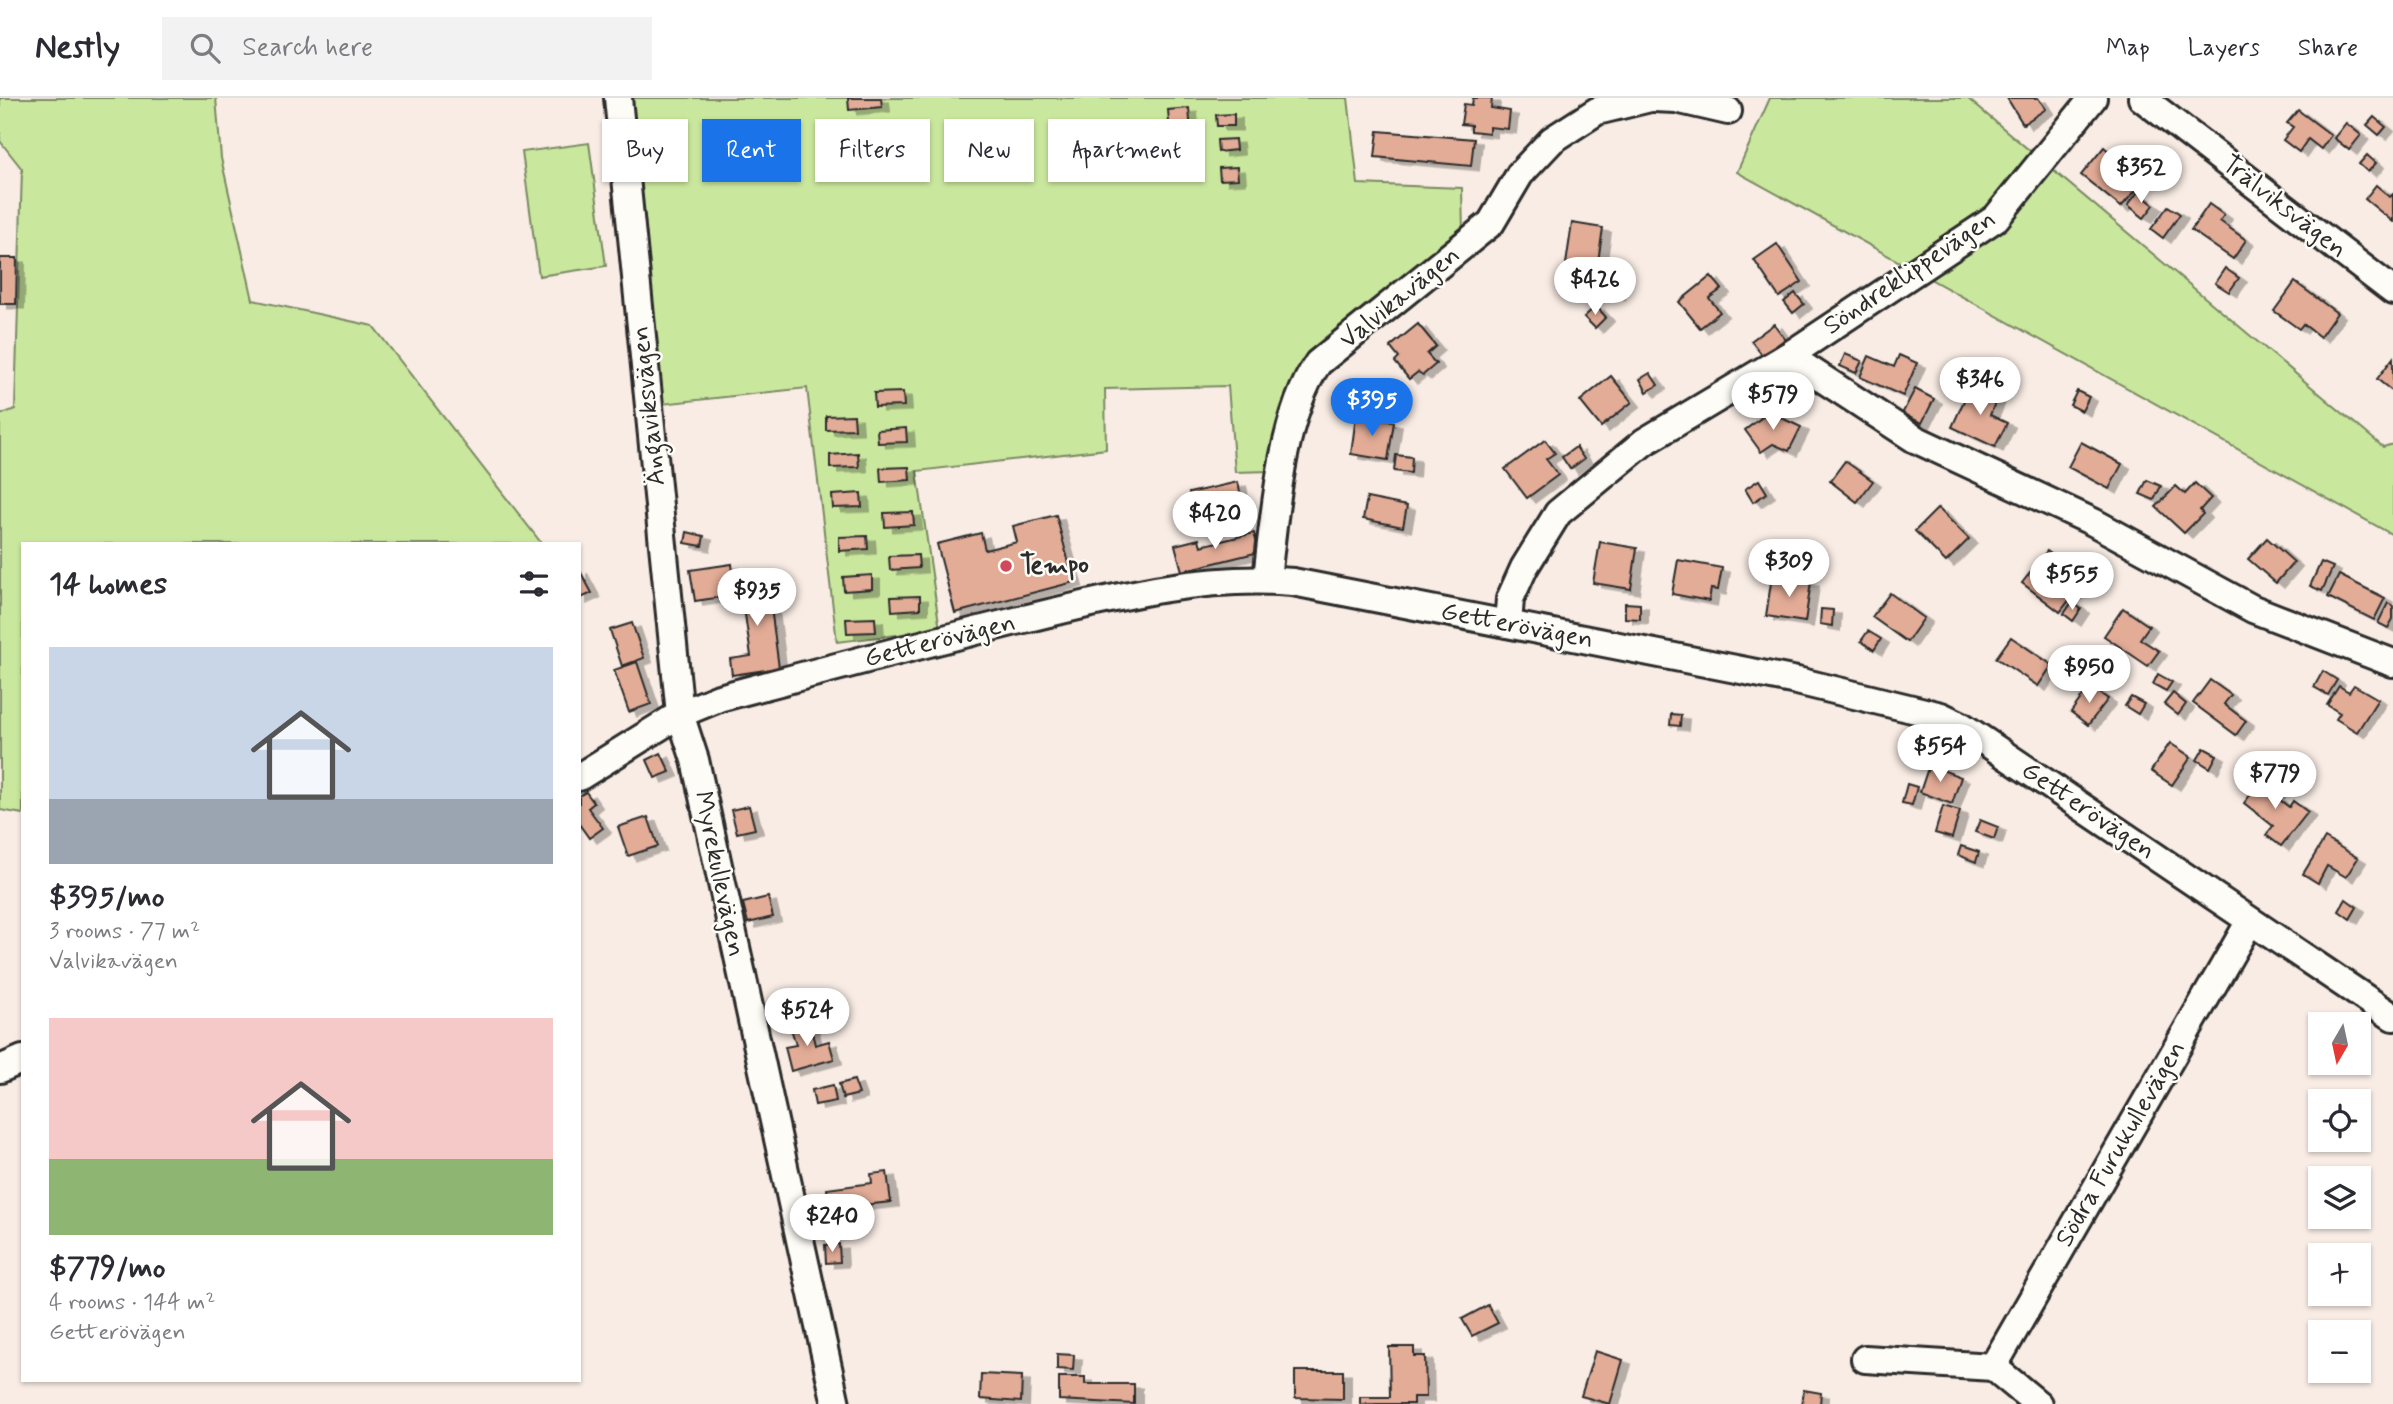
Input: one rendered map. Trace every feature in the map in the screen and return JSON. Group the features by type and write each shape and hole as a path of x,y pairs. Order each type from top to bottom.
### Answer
{"street":[{"name":"Ängaviksvägen","path":"618,98 680,714"},
{"name":"Valvikavägen","path":"1267,579 1293,419 1307,379 1318,363 1491,223 1520,174 1552,140 1597,111 1652,98 1676,99 1728,111"},
{"name":"Söndreklippevägen","path":"1508,624 1510,599 1524,568 1558,513 1644,442 1788,356 1996,218 2094,98"},
{"name":"Trälviksvägen","path":"2142,98 2393,291"},
{"path":"1788,356 1915,439 2093,522 2253,609 2393,663"},
{"name":"Getterövägen","path":"581,776 680,714 732,695 1090,604 1200,584 1267,579 1293,582 1797,681 1941,716 1962,726 2393,1017"},
{"name":"Myrekullevägen","path":"680,714 695,760 836,1404"},
{"name":"Södra Furukullevägen","path":"1993,1367 2249,921"},
{"path":"0,1069 21,1060"},
{"path":"1866,1359 1993,1367 2038,1404"}],"green space":[{"path":"0,98 216,98 221,158 253,300 373,326 540,542 21,542 21,814 0,810 0,415 15,409 22,169 0,141"},
{"path":"630,98 1348,98 1358,184 1462,188 1463,235 1313,350 1271,471 1235,472 1228,386 1105,389 1106,449 917,471 940,630 837,642 807,388 662,404 639,182 688,182 688,119 632,119"},
{"path":"1770,98 1967,98 2383,447 2393,444 2393,535 1737,172"},
{"path":"589,143 606,266 539,276 522,152"}],"building":[{"path":"848,98 881,98 882,107 849,110"},
{"path":"1473,98 1492,98 1491,108 1510,111 1508,129 1489,127 1489,133 1471,131 1471,125 1461,124 1464,104 1472,105"},
{"path":"2007,98 2038,98 2046,109 2023,124"},
{"path":"1189,108 1190,119 1169,119 1168,110"},
{"path":"2298,110 2331,135 2321,149 2308,139 2299,152 2283,140 2293,127 2287,123"},
{"path":"1234,114 1234,126 1217,126 1216,115"},
{"path":"2374,117 2386,127 2379,135 2367,125"},
{"path":"2346,123 2361,135 2349,150 2334,138"},
{"path":"1378,131 1474,139 1471,166 1375,157"},
{"path":"1235,139 1236,150 1218,152 1217,140"},
{"path":"2104,147 2144,181 2121,207 2081,175"},
{"path":"2367,155 2376,163 2368,172 2359,164"},
{"path":"1237,167 1238,179 1220,180 1219,168"},
{"path":"2376,185 2390,197 2393,194 2393,222 2365,199"},
{"path":"2138,192 2154,205 2144,218 2128,205"},
{"path":"2209,204 2224,215 2220,221 2246,240 2233,259 2191,230"},
{"path":"2168,206 2180,214 2163,238 2151,229"},
{"path":"1572,223 1603,228 1596,275 1565,271"},
{"path":"1777,244 1802,282 1779,297 1754,260"},
{"path":"0,258 17,258 16,304 0,304"},
{"path":"2225,268 2239,278 2229,292 2215,283"},
{"path":"1604,271 1620,273 1617,295 1602,294"},
{"path":"1711,276 1722,289 1709,298 1720,312 1700,328 1679,302"},
{"path":"2295,282 2337,313 2320,337 2303,324 2299,329 2274,311"},
{"path":"1795,293 1804,304 1793,313 1784,302"},
{"path":"1596,306 1606,317 1595,328 1584,317"},
{"path":"1418,324 1436,346 1427,354 1436,364 1423,375 1418,372 1409,379 1395,362 1399,358 1390,347"},
{"path":"1774,324 1785,339 1763,356 1751,341"},
{"path":"1845,354 1862,361 1856,373 1840,366"},
{"path":"1899,355 1917,363 1903,396 1860,377 1869,356 1894,367"},
{"path":"2393,358 2393,392 2377,379"},
{"path":"1650,373 1658,385 1647,392 1640,379"},
{"path":"1611,376 1632,402 1601,427 1580,401"},
{"path":"1971,385 1997,398 1990,415 2007,423 1995,447 1952,427"},
{"path":"1915,389 1934,399 1922,423 1902,414"},
{"path":"2077,391 2089,397 2082,411 2070,405"},
{"path":"903,392 904,406 875,407 874,393"},
{"path":"1769,412 1801,427 1789,451 1773,444 1761,452 1745,430"},
{"path":"854,415 855,429 826,430 826,416"},
{"path":"1356,416 1394,422 1388,460 1351,454"},
{"path":"906,428 907,442 878,443 877,430"},
{"path":"1545,440 1555,453 1546,459 1558,475 1527,498 1505,469"},
{"path":"2081,442 2122,464 2109,489 2068,467"},
{"path":"1576,447 1584,459 1570,469 1562,457"},
{"path":"858,453 859,467 830,468 830,455"},
{"path":"1396,455 1412,457 1411,473 1394,471"},
{"path":"1845,461 1873,481 1857,502 1830,481"},
{"path":"909,467 910,480 881,482 880,468"},
{"path":"1759,480 1767,493 1753,502 1745,489"},
{"path":"2147,480 2161,486 2154,500 2140,494"},
{"path":"1238,482 1244,513 1196,524 1189,493"},
{"path":"2195,483 2211,498 2200,510 2203,514 2184,533 2156,507 2176,486 2185,494"},
{"path":"861,493 862,507 833,508 832,495"},
{"path":"1367,498 1407,506 1403,527 1363,519"},
{"path":"1938,508 1969,539 1946,562 1915,531"},
{"path":"913,512 914,525 885,527 884,513"},
{"name":"Tempo","path":"1056,515 1074,582 955,613 937,544 981,533 985,550 1017,542 1013,526"},
{"path":"687,532 704,536 702,546 685,543"},
{"path":"1254,533 1259,552 1182,571 1175,545 1199,539 1201,546"},
{"path":"867,536 868,549 839,551 839,537"},
{"path":"2267,538 2294,562 2276,583 2248,559"},
{"path":"1600,542 1637,548 1631,589 1593,583"},
{"path":"2047,551 2068,567 2063,573 2080,586 2060,612 2022,583"},
{"path":"918,555 919,568 890,570 889,556"},
{"path":"1678,560 1722,568 1718,590 1711,589 1709,601 1672,594"},
{"path":"2321,562 2333,567 2322,591 2310,586"},
{"path":"732,564 736,595 695,601 690,570"},
{"path":"581,573 592,593 581,598"},
{"path":"872,575 872,589 844,591 843,577"},
{"path":"2339,575 2385,598 2374,620 2328,597"},
{"path":"1772,576 1811,582 1805,622 1766,616"},
{"path":"767,577 779,668 732,675 730,659 751,656 742,594 736,595 734,582"},
{"path":"1890,593 1924,618 1907,642 1872,617"},
{"path":"920,596 920,609 892,611 891,597"},
{"path":"2072,602 2081,609 2073,621 2064,614"},
{"path":"1625,603 1640,604 1640,619 1625,618"},
{"path":"2388,603 2393,606 2393,619 2388,628 2378,623"},
{"path":"2123,608 2149,626 2140,639 2159,651 2148,666 2104,636"},
{"path":"1821,609 1833,610 1832,626 1820,624"},
{"path":"875,618 876,632 847,633 846,619"},
{"path":"632,623 644,658 622,666 610,630"},
{"path":"1868,631 1881,639 1874,650 1861,641"},
{"path":"2011,637 2052,665 2038,686 1996,658"},
{"path":"637,662 651,704 629,712 614,670"},
{"path":"2323,671 2337,680 2328,695 2314,687"},
{"path":"2158,674 2172,682 2166,691 2153,684"},
{"path":"2210,680 2231,695 2224,704 2246,721 2236,735 2193,703"},
{"path":"2354,685 2378,699 2357,732 2336,719 2340,713 2327,705 2339,686 2349,692"},
{"path":"2090,686 2108,699 2088,725 2071,712"},
{"path":"2173,693 2186,704 2178,715 2164,704"},
{"path":"2131,697 2144,704 2138,714 2125,706"},
{"path":"1671,714 1681,715 1680,726 1670,725"},
{"path":"2170,743 2191,757 2172,785 2151,771"},
{"path":"2204,748 2217,755 2210,768 2197,760"},
{"path":"661,753 670,772 655,778 647,760"},
{"path":"1929,765 1961,777 1952,804 1920,792"},
{"path":"2265,776 2280,788 2275,796 2289,807 2293,801 2308,812 2281,846 2266,835 2273,826 2244,803"},
{"path":"1907,784 1917,787 1912,805 1902,803"},
{"path":"586,792 594,803 588,808 603,828 589,838 581,827 581,795"},
{"path":"749,806 755,829 737,833 731,810"},
{"path":"1943,806 1960,811 1952,838 1935,833"},
{"path":"648,817 658,846 628,856 618,827"},
{"path":"1980,820 1998,827 1994,839 1975,832"},
{"path":"2325,838 2358,858 2346,877 2327,866 2318,883 2303,874"},
{"path":"1961,846 1979,852 1976,862 1958,855"},
{"path":"768,897 773,917 748,923 743,903"},
{"path":"2346,899 2357,907 2350,919 2339,911"},
{"path":"809,1020 815,1045 829,1041 834,1059 791,1071 785,1047 796,1045 790,1025"},
{"path":"854,1080 859,1094 843,1098 839,1084"},
{"path":"833,1085 836,1101 815,1105 812,1090"},
{"path":"887,1172 891,1202 845,1207 846,1215 831,1217 827,1189 872,1183 871,1174"},
{"path":"839,1244 840,1262 826,1263 825,1245"},
{"path":"1488,1305 1498,1323 1472,1336 1462,1319"},
{"path":"1389,1347 1414,1347 1414,1356 1425,1356 1426,1397 1413,1397 1413,1404 1360,1404 1360,1397 1390,1397"},
{"path":"1595,1351 1623,1360 1610,1404 1581,1396"},
{"path":"1057,1354 1074,1355 1073,1370 1057,1369"},
{"path":"1295,1371 1343,1371 1343,1399 1295,1398"},
{"path":"981,1374 1022,1376 1021,1402 980,1399"},
{"path":"1059,1377 1085,1377 1085,1384 1134,1384 1134,1404 1059,1400"},
{"path":"1804,1390 1821,1393 1820,1404 1802,1404"}],"place":[{"name":"Tempo","path":"1006,566"}]}
